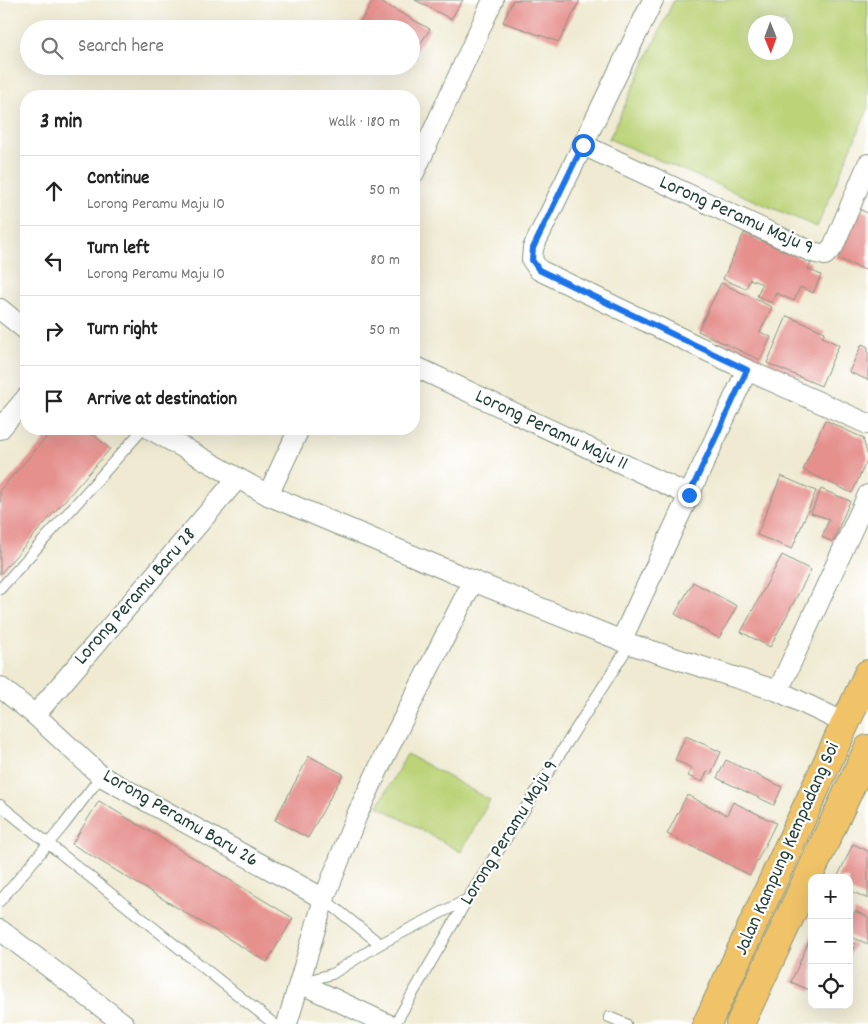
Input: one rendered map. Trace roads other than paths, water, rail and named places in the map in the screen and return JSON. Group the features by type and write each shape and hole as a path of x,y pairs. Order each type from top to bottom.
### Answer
{"highway":[{"name":"Jalan Kampung Kempadang Soi","path":"707,1024 868,674"},
{"name":"Jalan Kampung Kempadang Soi","path":"740,1024 868,749"}],"street":[{"path":"420,160 493,0"},
{"path":"652,0 533,248 532,260 539,270 747,370 868,424"},
{"name":"Lorong Peramu Maju 9","path":"583,145 812,252 825,255 832,247 868,164"},
{"path":"0,309 20,325"},
{"name":"Lorong Peramu Maju 11","path":"420,369 689,495"},
{"path":"626,642 689,495 747,370"},
{"path":"0,429 20,405"},
{"path":"160,435 268,495 473,582 626,642 778,691 844,723"},
{"path":"268,495 296,435"},
{"name":"Lorong Peramu Baru 28","path":"35,715 237,479"},
{"path":"778,691 868,495"},
{"path":"286,1024 324,899 356,817 384,757 473,582"},
{"name":"Lorong Peramu Baru 26","path":"0,686 35,715 101,776 324,899"},
{"path":"0,930 121,1023"},
{"path":"300,983 387,1024"}],"lane":[{"path":"0,589 138,435"},
{"name":"Lorong Peramu Maju 9","path":"395,1024 467,900 626,642"},
{"path":"0,901 48,844 101,776"},
{"path":"0,805 274,1024"},
{"path":"324,899 380,944"},
{"path":"300,983 332,974 380,944 467,900"},
{"path":"609,1016 626,1024"}]}
